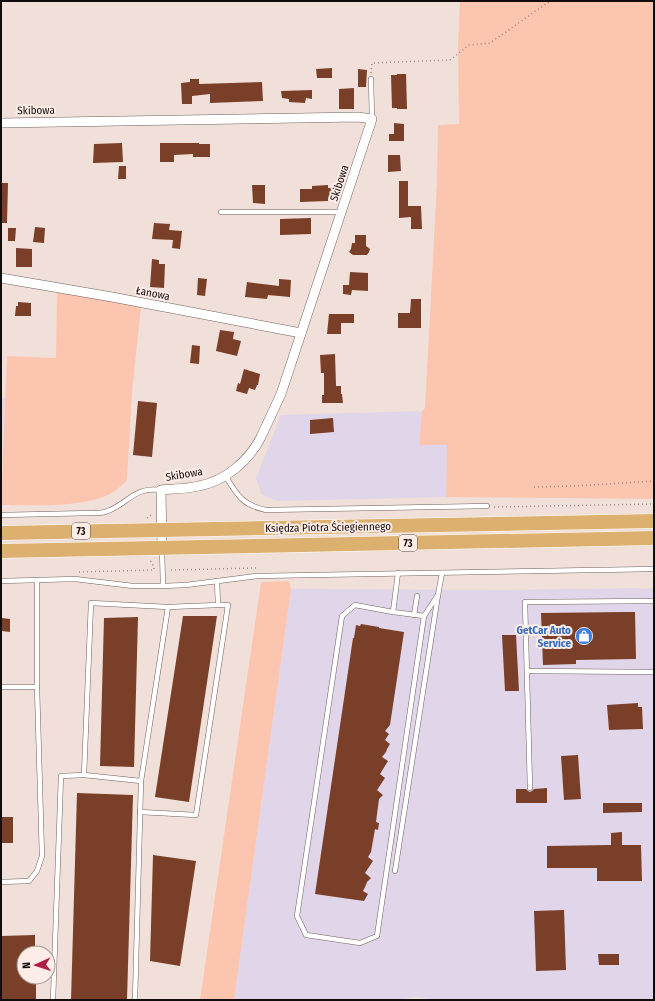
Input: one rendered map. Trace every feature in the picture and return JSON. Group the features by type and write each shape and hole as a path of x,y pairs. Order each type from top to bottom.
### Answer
{"main road":[{"name":"Księdza Piotra Ściegiennego","path":"1,533 654,521"},
{"name":"Księdza Piotra Ściegiennego","path":"1,551 654,538"}],"street":[{"name":"Skibowa","path":"1,123 358,117 372,119 282,394 258,444 248,457 218,480 199,486 161,490 162,548"},
{"name":"Łanowa","path":"1,278 112,297 301,333"}],"lane":[{"path":"371,79 372,119"},
{"path":"221,212 342,212"},
{"path":"225,475 238,496 245,502 254,507 266,510 487,506"},
{"path":"1,515 105,512 116,507 139,492 153,489 161,490"},
{"path":"162,548 163,586"},
{"path":"1,581 75,579 133,586 163,586 186,585 257,576 654,569"},
{"path":"395,870 442,573"},
{"path":"393,612 398,574"},
{"path":"1,882 28,881 37,871 42,856 37,686 37,580"},
{"path":"217,580 218,605"},
{"path":"424,616 355,605 342,616 297,916 306,935 360,943 377,936 424,616 438,594"},
{"path":"414,615 418,596"},
{"path":"530,788 525,602 654,601"},
{"path":"84,776 91,603 168,607 228,605 196,814 140,812"},
{"path":"135,1000 141,781 168,607"},
{"path":"527,671 654,672"},
{"path":"1,687 37,686"},
{"path":"53,1000 61,776 84,776 141,781"}],"path":[{"path":"371,79 372,63 450,60 469,46 490,43 550,1"},
{"path":"534,487 654,481"},
{"path":"487,506 495,508 654,504"},
{"path":"145,519 153,512"}],"shaded area":[{"path":"460,1 654,1 654,499 446,497 447,445 419,445 422,411 425,408 437,183 438,125 459,124 458,48"},
{"path":"57,291 141,307 132,392 127,480 111,494 84,502 56,505 1,505 7,356 56,358"},
{"path":"1,398 5,398 1,487"},
{"path":"422,411 419,445 447,445 446,497 277,501 261,494 256,478 281,415"},
{"path":"289,581 291,589 234,1000 200,1000 261,582"},
{"path":"654,588 654,1000 436,1000 416,997 397,1000 234,1000 291,589 504,590"}],"building":[{"path":"332,68 332,78 317,78 316,69"},
{"path":"358,69 367,70 366,87 358,87"},
{"path":"406,74 407,109 392,108 391,75"},
{"path":"190,79 199,79 199,84 262,82 263,101 210,103 210,94 192,96 192,104 182,104 181,83 190,82"},
{"path":"354,88 354,109 339,109 339,89"},
{"path":"312,90 312,99 306,98 305,103 289,102 289,99 282,98 281,91"},
{"path":"394,123 404,124 404,141 389,141 389,134 394,134"},
{"path":"122,143 123,162 93,163 94,144"},
{"path":"160,143 210,144 210,157 193,157 193,154 174,155 174,162 160,162"},
{"path":"388,155 400,155 401,171 388,172"},
{"path":"119,166 126,166 126,179 118,179"},
{"path":"399,181 408,181 408,206 421,206 422,229 411,229 411,217 399,218"},
{"path":"1,183 8,183 7,223 1,223"},
{"path":"252,185 265,185 265,204 253,203"},
{"path":"328,185 328,188 332,188 332,197 328,198 328,201 300,202 300,189 312,189 312,186"},
{"path":"311,218 311,234 280,235 280,219"},
{"path":"154,223 170,224 169,230 182,231 180,249 172,248 173,240 152,239"},
{"path":"35,227 45,228 44,243 33,242"},
{"path":"8,228 16,228 15,241 8,241"},
{"path":"355,235 366,235 366,246 370,249 367,255 353,255 349,252 352,243 355,243"},
{"path":"16,248 32,249 32,267 16,267"},
{"path":"152,259 159,260 159,264 165,264 164,288 150,287"},
{"path":"350,272 368,273 368,291 352,290 351,295 343,294 343,285 349,285"},
{"path":"198,278 207,279 205,296 197,295"},
{"path":"279,279 291,280 290,297 268,295 267,299 245,297 247,282 279,286"},
{"path":"411,299 421,299 421,328 398,328 398,313 410,313"},
{"path":"18,302 31,303 31,316 15,316"},
{"path":"329,314 354,314 354,323 341,323 341,334 327,334"},
{"path":"220,330 234,332 233,339 241,341 237,356 216,351"},
{"path":"192,345 200,346 199,364 190,363"},
{"path":"335,354 336,386 341,386 343,403 322,403 322,395 324,395 324,373 321,373 320,355"},
{"path":"244,369 260,374 258,385 255,390 249,388 247,394 236,391 238,383 240,384"},
{"path":"138,401 157,403 152,457 133,455"},
{"path":"333,418 334,432 310,434 310,420"},
{"name":"GetCar Auto Service","path":"635,612 636,659 576,660 576,664 543,665 541,613"},
{"path":"183,616 217,616 189,802 155,797"},
{"path":"138,617 134,767 100,766 104,618"},
{"path":"2,618 10,619 10,632 2,631"},
{"path":"361,624 404,632 390,725 385,731 389,734 385,740 390,744 382,757 388,761 380,774 385,778 377,790 383,795 379,799 376,822 379,823 378,830 375,829 371,852 368,857 373,861 365,873 371,878 367,882 363,891 368,894 364,901 315,894 353,638 356,625 360,626"},
{"path":"502,635 516,635 519,691 505,691"},
{"path":"638,703 638,707 642,707 643,729 609,730 607,705"},
{"path":"578,755 581,799 564,800 561,756"},
{"path":"547,788 547,803 516,803 516,789 526,789 530,792 534,789"},
{"path":"77,793 133,795 127,1000 71,1000"},
{"path":"603,803 642,803 642,812 603,813"},
{"path":"1,817 13,817 13,843 1,843"},
{"path":"622,832 622,845 641,845 642,881 597,881 597,868 547,868 547,846 611,845 611,833"},
{"path":"153,855 196,861 180,966 150,961"},
{"path":"564,910 566,970 536,971 534,911"},
{"path":"35,935 35,945 16,945 16,985 36,985 36,1000 2,1000 1,936"},
{"path":"598,954 619,954 619,965 599,965"}],"place":[{"name":"GetCar Auto Service","path":"584,636"}]}
